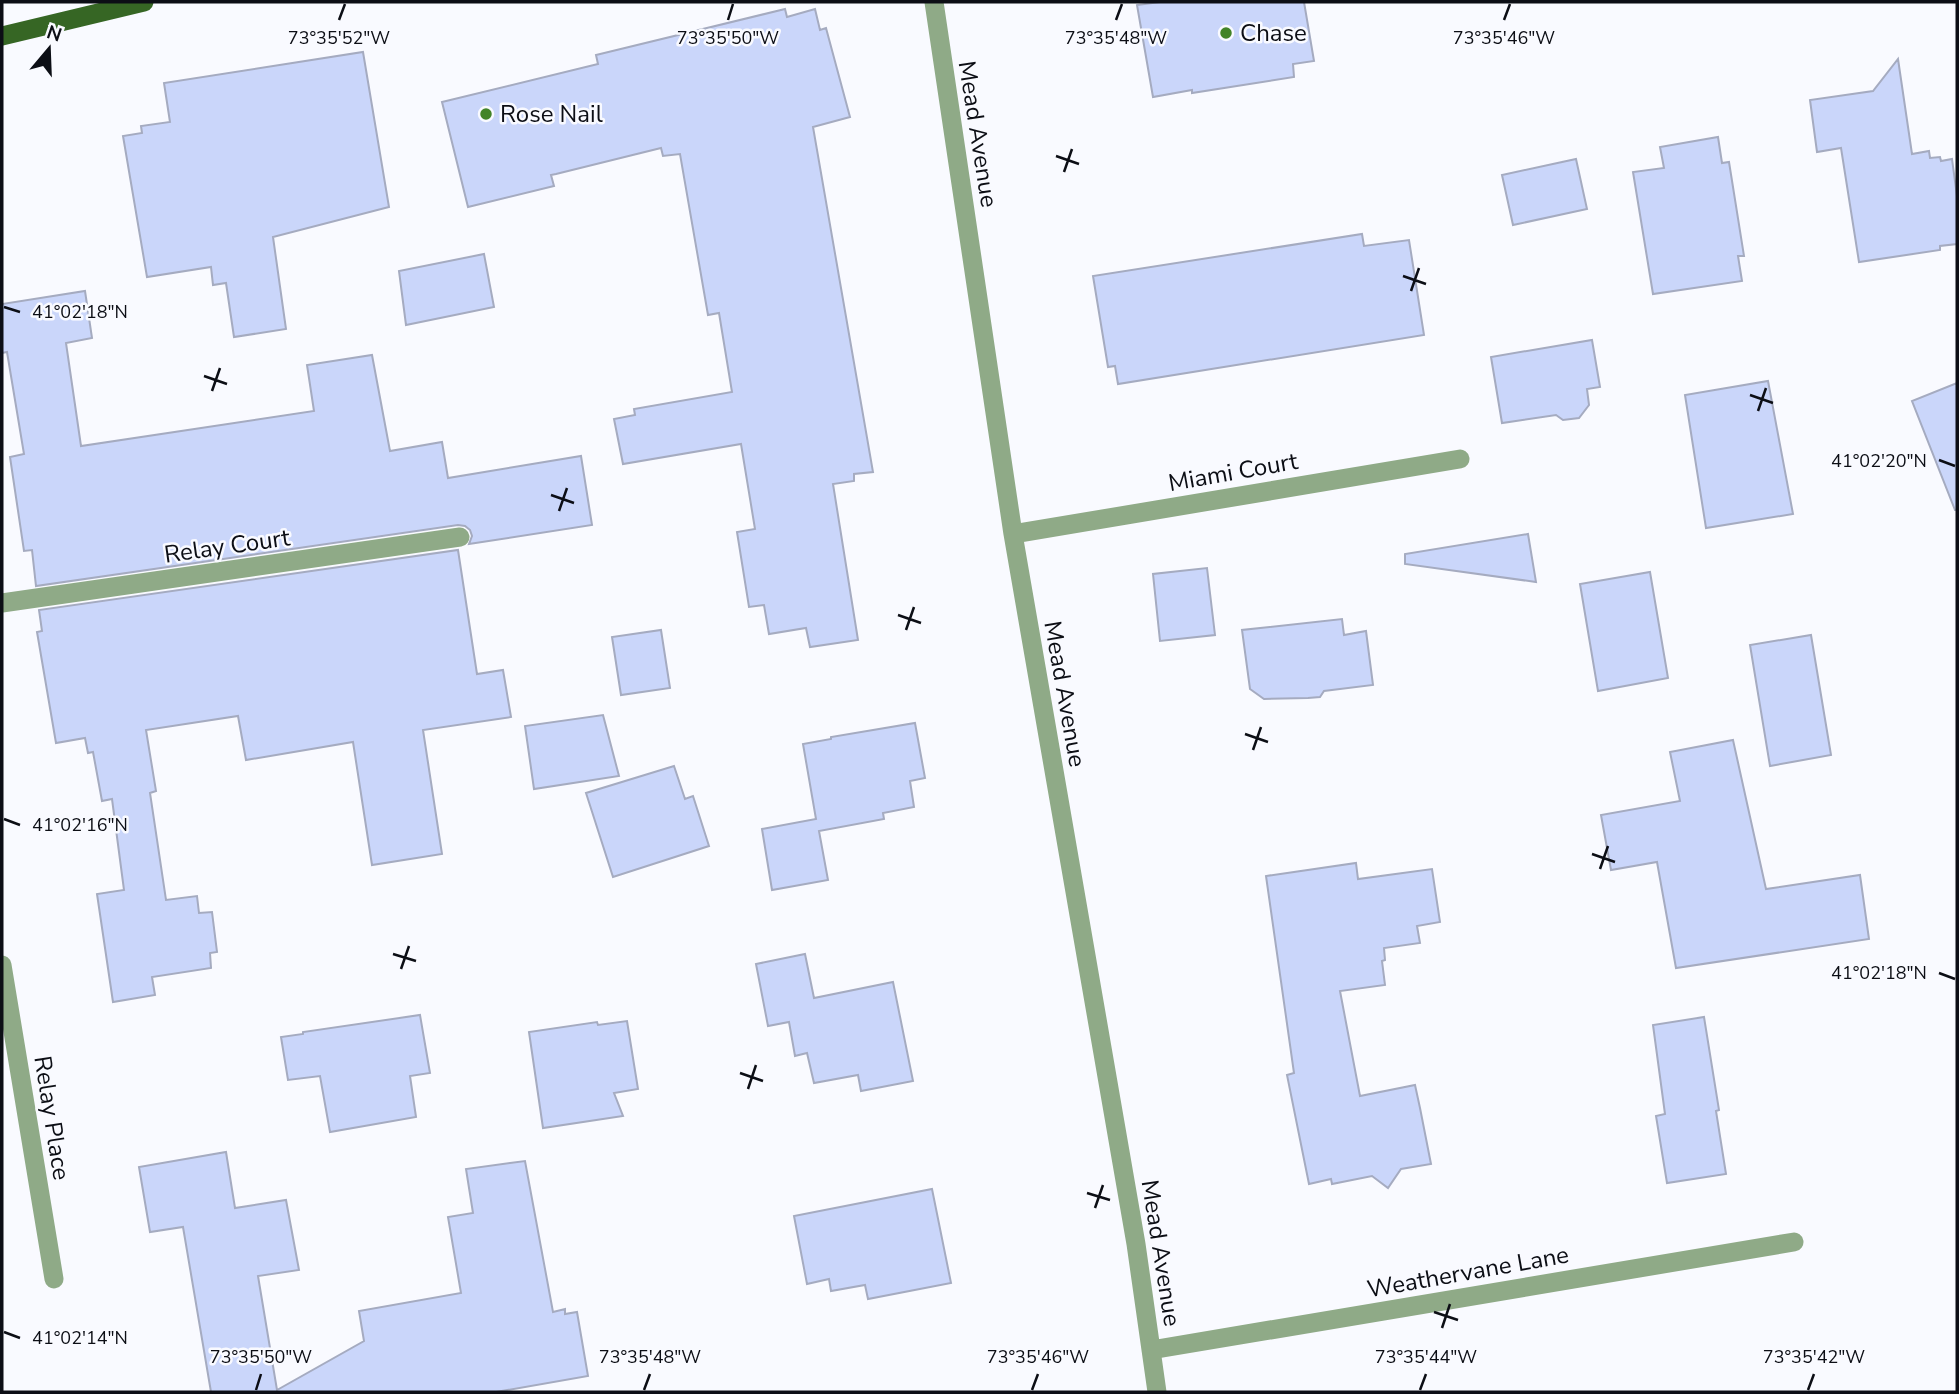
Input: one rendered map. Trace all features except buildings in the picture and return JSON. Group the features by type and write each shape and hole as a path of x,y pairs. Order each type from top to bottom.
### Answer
{"main road":[{"path":"2,36 144,2"}],"street":[{"name":"Mead Avenue","path":"934,2 1013,534 1136,1244 1157,1392"},
{"name":"Miami Court","path":"1013,534 1460,459"},
{"name":"Relay Court","path":"2,603 460,537"},
{"name":"Relay Place","path":"2,965 54,1279"},
{"name":"Weathervane Lane","path":"1151,1350 1794,1242"}],"place":[{"name":"Chase","path":"1226,33"},
{"name":"Rose Nail","path":"486,114"}]}
